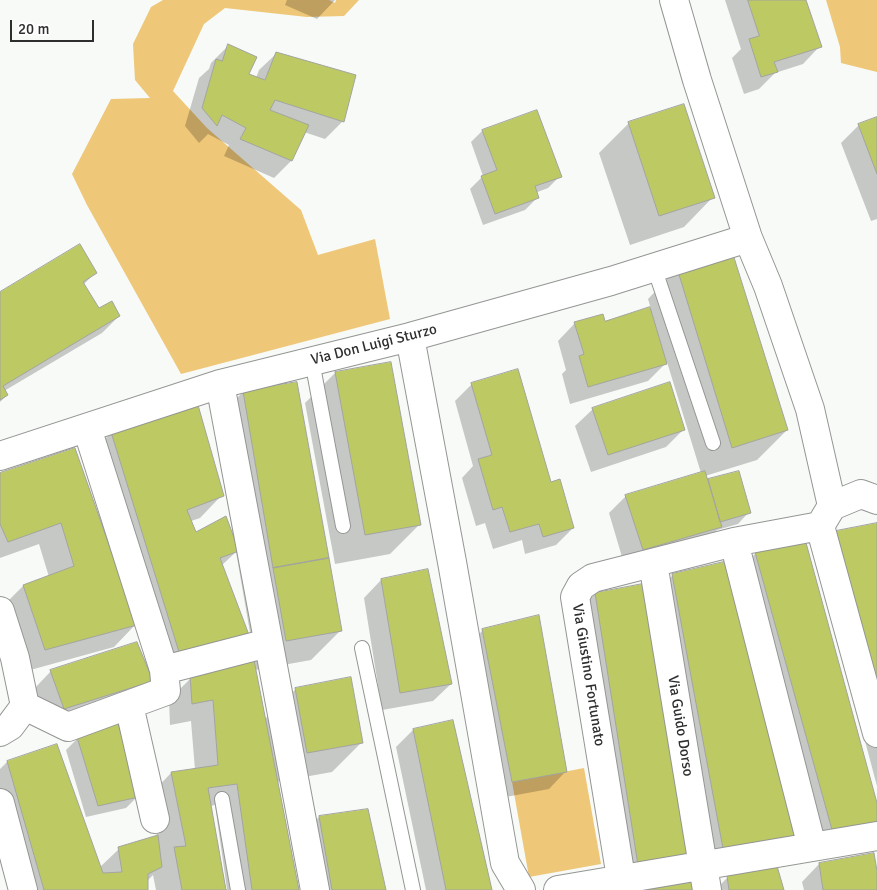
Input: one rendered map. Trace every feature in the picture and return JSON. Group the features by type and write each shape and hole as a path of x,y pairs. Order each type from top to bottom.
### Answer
{"street":[{"path":"674,0 697,80 748,238 768,286 810,409 826,516 877,733"},
{"name":"Via Don Luigi Sturzo","path":"0,456 220,384 410,337 748,238"},
{"path":"410,337 505,863 521,890"},
{"path":"220,384 315,890"},
{"path":"25,706 68,727 166,691 164,670 87,428"},
{"name":"Via Giustino Fortunato","path":"622,885 575,597 581,586 593,578 826,516 861,494 877,500"},
{"path":"734,542 812,847"},
{"name":"Via Guido Dorso","path":"653,562 705,878"},
{"path":"0,611 15,658 25,706 10,726 0,732"},
{"path":"164,670 268,642"},
{"path":"129,705 155,819"},
{"path":"0,803 7,857 23,890"},
{"path":"558,890 705,878 812,847 877,836"}],"lane":[{"path":"654,267 714,444"},
{"path":"312,361 343,526"},
{"path":"362,648 413,890"},
{"path":"222,799 238,890"}],"shaded area":[{"path":"163,0 329,0 335,3 336,0 359,0 344,16 307,17 225,8 204,24 173,91 207,128 301,210 318,255 375,239 390,319 181,374 87,205 72,174 111,99 150,98 135,80 133,44 151,7"},
{"path":"826,0 877,0 877,72 841,63 840,47"},
{"path":"584,768 601,864 529,877 512,782"}],"building":[{"path":"748,0 806,0 822,47 774,62 778,72 761,77 749,39 759,36"},
{"path":"228,44 257,57 249,74 265,80 276,52 356,75 344,122 275,100 270,110 309,125 292,161 240,139 246,128 222,115 217,126 202,108 216,59 222,61"},
{"path":"684,104 715,198 659,216 628,122"},
{"path":"537,110 562,177 535,186 539,198 495,214 481,176 497,170 482,130"},
{"path":"877,117 877,174 858,124"},
{"path":"80,244 97,273 83,282 99,308 112,301 120,316 3,386 8,395 0,400 0,292"},
{"path":"732,251 788,430 732,448 677,268"},
{"path":"650,307 667,364 588,387 579,356 584,354 574,322 603,314 605,321"},
{"path":"391,362 421,525 365,535 335,372"},
{"path":"518,369 551,482 560,479 574,528 543,537 539,524 510,532 502,507 493,510 478,459 492,455 471,383"},
{"path":"297,382 329,558 273,568 243,391"},
{"path":"670,382 685,430 608,455 592,408"},
{"path":"198,405 224,496 187,510 196,532 226,516 239,551 220,558 249,635 179,652 111,432"},
{"path":"75,448 137,625 45,650 23,585 74,566 61,523 8,542 0,524 0,473"},
{"path":"705,471 722,527 643,550 625,495"},
{"path":"739,471 751,513 720,522 708,479"},
{"path":"877,523 877,682 836,531"},
{"path":"805,539 877,803 877,828 834,837 755,552"},
{"path":"329,558 342,631 286,641 273,568"},
{"path":"728,561 795,839 724,854 672,574"},
{"path":"428,569 452,684 400,693 381,579"},
{"path":"648,583 692,859 638,865 595,593"},
{"path":"539,615 567,772 512,782 482,629"},
{"path":"137,642 153,681 64,709 50,670"},
{"path":"254,660 299,890 252,890 237,784 208,788 226,890 182,890 174,847 186,846 171,772 218,765 213,700 192,704 190,676"},
{"path":"351,677 363,743 307,753 295,688"},
{"path":"453,720 492,890 446,890 413,729"},
{"path":"118,723 139,797 98,806 77,737"},
{"path":"57,744 103,873 122,872 118,847 158,835 162,867 148,874 148,890 44,890 7,761"},
{"path":"368,809 386,890 332,890 319,816"},
{"path":"874,853 877,871 877,890 823,890 819,863"},
{"path":"777,866 784,890 729,890 727,876"},
{"path":"695,882 696,890 644,890"}]}
